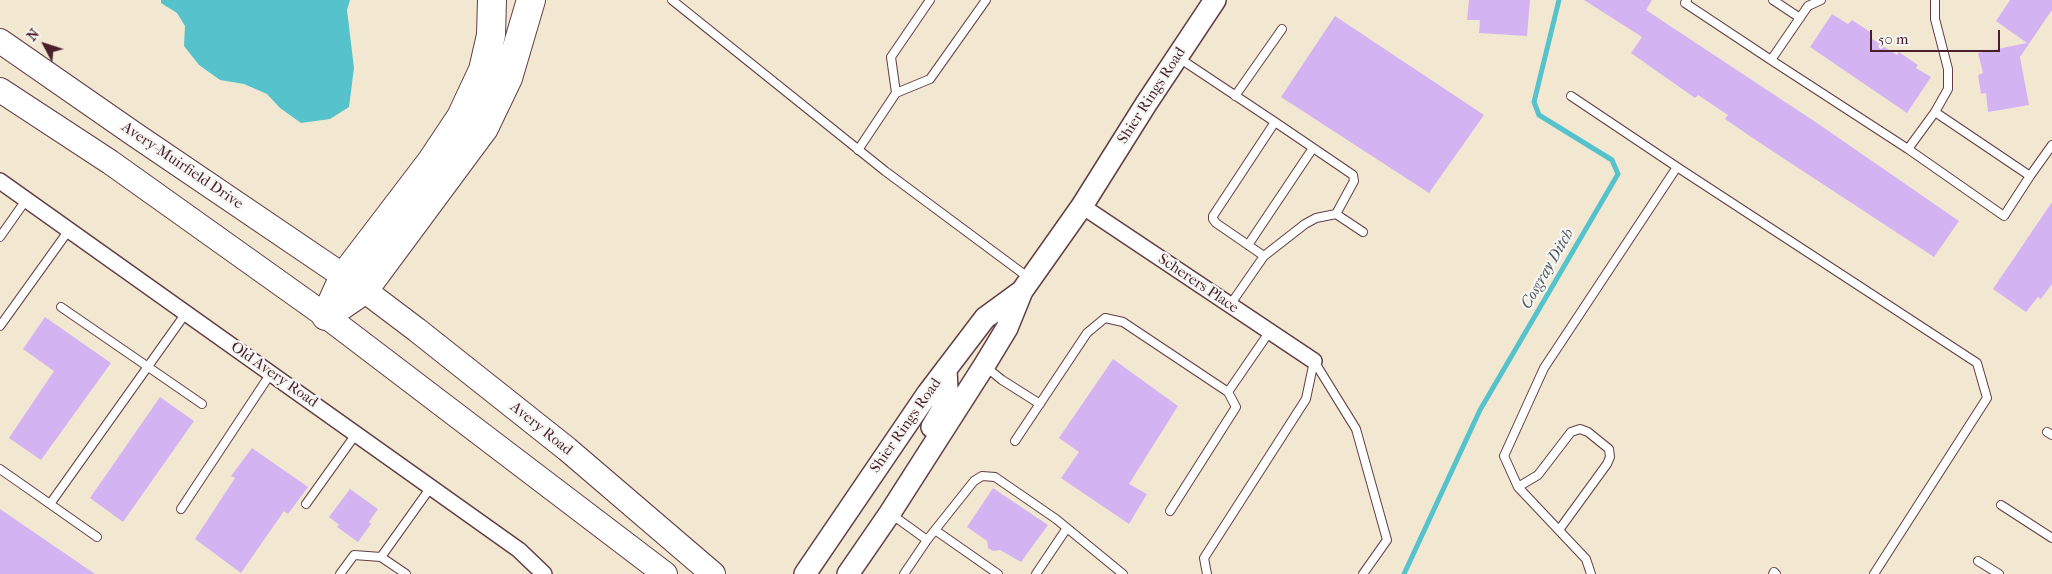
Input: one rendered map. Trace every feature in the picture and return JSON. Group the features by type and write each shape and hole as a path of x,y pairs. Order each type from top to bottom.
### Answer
{"highway":[{"path":"354,283 462,117 484,70 491,34 492,0"},
{"path":"326,316 484,128 508,78 531,0"}],"main road":[{"name":"Shier Rings Road","path":"848,574 886,511 984,366 1007,328 1027,285 1082,206 1215,0"},
{"name":"Avery-Muirfield Drive","path":"0,41 354,283"},
{"path":"1,91 110,162 326,316 665,574"},
{"name":"Avery Road","path":"354,283 568,449 713,574"},
{"name":"Shier Rings Road","path":"805,574 946,369 985,318 1027,285"},
{"path":"837,574 886,511 942,410 947,390 946,369"}],"street":[{"name":"Old Avery Road","path":"0,181 519,550 544,574"},
{"name":"Scherers Place","path":"1082,206 1314,361"}],"lane":[{"path":"672,0 858,150 975,239 1027,285"},
{"path":"896,93 891,57 930,0"},
{"path":"858,150 896,93 930,79 986,0"},
{"path":"1687,0 1685,3 1908,149 2004,216 2052,145"},
{"path":"1772,0 1800,18"},
{"path":"1771,60 1808,6 1821,0"},
{"path":"1908,149 1935,112 1948,89 1948,69 1935,19 1935,0"},
{"path":"1235,96 1282,29"},
{"path":"1177,57 1353,175 1354,181 1336,214"},
{"path":"1571,96 1977,363 1987,398 1874,574"},
{"path":"1935,112 2030,176"},
{"path":"1264,256 1216,223 1213,220 1213,216 1274,122"},
{"path":"1248,245 1313,148"},
{"path":"1591,574 1586,559 1518,488 1504,456 1544,368 1677,167"},
{"path":"0,236 26,200"},
{"path":"1230,305 1264,256 1305,224 1316,218 1336,214 1363,232"},
{"path":"0,326 69,230"},
{"path":"61,307 202,404"},
{"path":"50,504 186,313"},
{"path":"1015,441 1087,333 1105,318 1123,322 1228,392 1236,407 1170,511"},
{"path":"1228,392 1270,332"},
{"path":"1207,574 1204,558 1306,399 1314,361"},
{"path":"1314,361 1356,429 1387,540 1364,574"},
{"path":"984,366 1040,404"},
{"path":"180,509 271,373"},
{"path":"1518,488 1538,475 1571,432 1580,428 1609,449 1610,457 1607,464 1559,530"},
{"path":"306,504 356,434"},
{"path":"0,469 97,537"},
{"path":"904,574 927,540 974,481 982,476 994,477 1067,528 1123,574"},
{"path":"381,557 431,487"},
{"path":"2000,505 2052,538"},
{"path":"886,511 927,540"},
{"path":"1036,574 1067,528"},
{"path":"935,530 998,574"},
{"path":"340,574 354,555 381,557 406,574"},
{"path":"1978,561 1999,574"},
{"path":"388,574 394,566"}],"water":[{"path":"161,0 350,0 347,10 354,68 349,107 330,119 301,123 280,108 267,94 244,84 220,80 199,65 184,46 185,26 177,13 161,3"}],"building":[{"path":"1469,0 1530,0 1527,36 1479,33 1480,20 1467,20"},
{"path":"1584,0 1652,0 1646,10 1817,123 1959,221 1934,257 1725,119 1728,115 1698,95 1695,98 1631,53 1642,37"},
{"path":"2010,0 2052,0 2052,10 2020,57 2029,105 1988,112 1986,93 1981,94 1978,75 1983,73 1978,53 2027,43 1996,21"},
{"path":"1832,14 1848,24 1852,20 1872,33 1869,37 1897,55 1899,52 1918,65 1916,68 1931,77 1907,113 1810,47"},
{"path":"1335,16 1484,115 1429,193 1281,97"},
{"path":"2052,202 2052,284 2041,299 2038,297 2026,312 1993,289"},
{"path":"45,317 111,363 41,460 9,438 54,371 23,349"},
{"path":"1113,359 1178,406 1129,484 1147,494 1129,524 1061,478 1079,452 1059,438"},
{"path":"160,397 194,421 123,522 90,498"},
{"path":"252,448 308,487 288,514 284,511 241,573 195,539 235,478 231,476"},
{"path":"993,488 1048,525 1021,562 1000,550 993,551 988,548 987,541 967,527"},
{"path":"350,489 378,509 369,522 371,524 358,542 337,527 339,525 329,517"},
{"path":"0,509 95,574 0,574"}],"waterway":[{"name":"Cosgray Ditch","path":"1404,574 1480,410 1618,174 1612,160 1539,115 1534,102 1559,0"}]}
